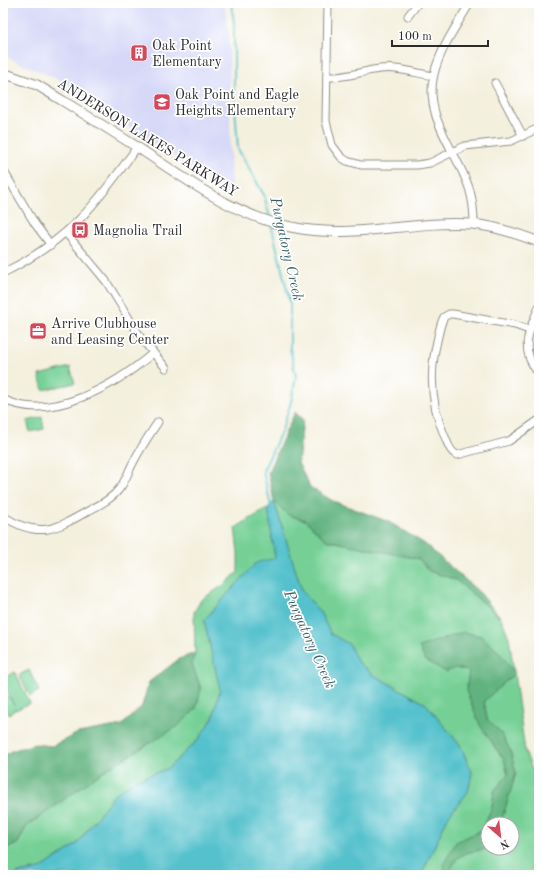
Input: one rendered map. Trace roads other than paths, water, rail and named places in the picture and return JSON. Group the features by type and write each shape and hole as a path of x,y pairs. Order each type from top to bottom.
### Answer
{"street":[{"path":"328,3 327,77 325,98 328,136 335,151 347,161 361,165 417,165 430,163 465,146 498,143 523,136 539,128"},
{"path":"408,16 418,3"},
{"path":"470,3 442,52 433,76 431,97 438,125 470,191 474,224"},
{"path":"327,77 343,77 380,69 394,68 433,76"},
{"name":"ANDERSON LAKES PARKWAY","path":"3,72 37,85 209,194 226,204 256,216 291,227 326,232 367,232 432,224 474,224 519,234 539,242"},
{"path":"495,83 523,136"},
{"path":"3,273 51,245 66,233 92,208 137,147"},
{"path":"3,170 34,224 51,245"},
{"path":"66,233 106,281 153,353 166,368"},
{"path":"539,307 528,330 527,347 529,358 539,374"},
{"path":"528,330 515,325 453,314 449,314 444,317 433,358 432,392 442,430 451,450 457,455 509,441 539,420"},
{"path":"3,399 17,406 29,408 56,405 76,399 114,382 153,353"},
{"path":"3,516 21,527 32,530 43,530 55,528 65,524 105,502 120,488 133,461 158,422"}],"water":[{"path":"274,501 302,591 320,612 331,634 349,644 357,661 372,674 426,704 460,745 472,772 468,792 449,815 421,875 17,875 18,873 40,869 76,845 115,794 135,780 167,769 197,741 213,718 220,689 204,620 256,563 275,558 268,508"}],"waterway":[{"name":"Purgatory Creek","path":"231,3 234,23 234,92 238,149 264,195 270,218"},
{"name":"Purgatory Creek","path":"271,224 290,303 290,348 296,377 291,402 282,430 263,471 271,506"}],"place":[{"name":"Oak Point Elementary","path":"139,53"},
{"name":"Oak Point and Eagle Heights Elementary","path":"162,102"},
{"name":"Magnolia Trail","path":"80,230"},
{"name":"Arrive Clubhouse and Leasing Center","path":"38,331"}]}
